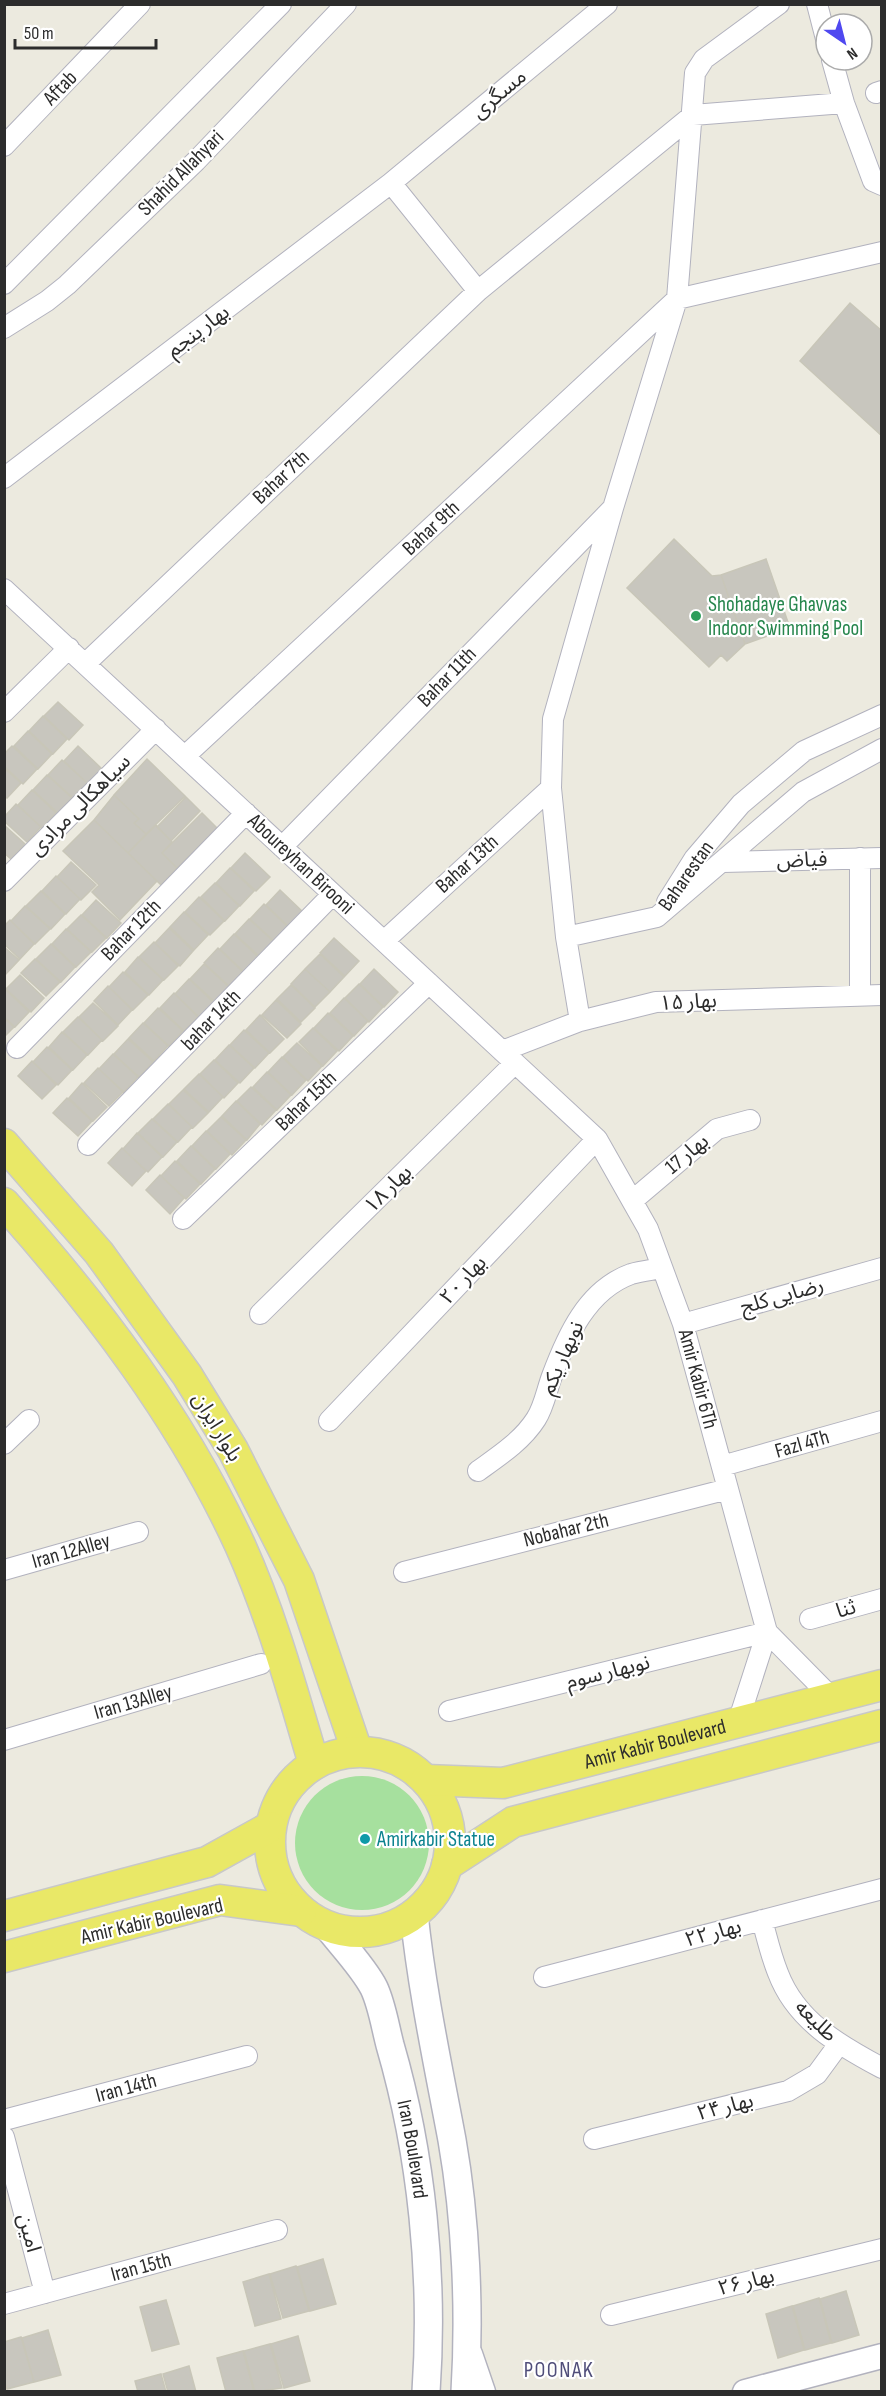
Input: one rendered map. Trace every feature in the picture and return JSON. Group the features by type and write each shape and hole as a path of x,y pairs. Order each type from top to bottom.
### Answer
{"main road":[{"name":"بلوار ایران","path":"4,1144 99,1253 187,1375 233,1450 299,1580 357,1751"},
{"name":"بلوار ایران","path":"4,1203 118,1342 158,1397 200,1465 240,1546 278,1640 314,1764"},
{"name":"Amir Kabir Boulevard","path":"426,1780 503,1784 882,1684"},
{"name":"Amir Kabir Boulevard","path":"447,1865 513,1822 882,1725"},
{"path":"357,1751 391,1758 406,1764 426,1780 443,1805 450,1835 447,1865 435,1892 414,1914 387,1928 357,1932 327,1926 301,1911 281,1887 270,1858 270,1827 283,1795 293,1781 314,1764 357,1751"},
{"name":"Amir Kabir Boulevard","path":"4,1916 207,1862 270,1827"},
{"name":"Amir Kabir Boulevard","path":"4,1957 220,1900 301,1911"},
{"name":"Iran Boulevard","path":"414,1914 421,1978 452,2142 462,2239 468,2343 465,2391"},
{"name":"Iran Boulevard","path":"327,1926 374,1987 399,2076 414,2148 424,2242 430,2343 426,2391"}],"street":[{"name":"Aftab","path":"4,146 140,4"},
{"path":"4,284 281,4"},
{"name":"Shahid Allahyari","path":"4,328 47,301 67,285 196,161 346,4"},
{"name":"مسگری","path":"390,183 607,4"},
{"path":"580,1021 566,937 551,788 553,719 613,508 677,299 695,73 704,59 779,4"},
{"path":"835,72 844,103 873,181 882,185"},
{"path":"693,115 844,103"},
{"name":"Bahar 7th","path":"85,664 478,291 693,115"},
{"path":"390,183 478,291"},
{"name":"بهار پنجم","path":"4,478 390,183"},
{"path":"677,299 882,252"},
{"name":"Bahar 9th","path":"185,756 677,299"},
{"name":"Bahar 11th","path":"282,847 613,508"},
{"name":"Aboureyhan Birooni","path":"4,589 597,1139"},
{"path":"4,712 69,648"},
{"name":"Baharestan","path":"657,917 694,859 741,804 804,751 882,715"},
{"name":"سیاهکالی مرادی","path":"4,881 156,729"},
{"name":"Baharestan","path":"657,917 803,792 882,749"},
{"name":"Bahar 13th","path":"384,941 551,788"},
{"name":"Bahar 12th","path":"17,1048 246,813"},
{"path":"860,858 860,994"},
{"name":"فیاض","path":"723,862 882,858"},
{"name":"bahar 14th","path":"88,1145 333,894"},
{"path":"566,937 657,917"},
{"name":"Bahar 15th","path":"183,1219 429,983"},
{"name":"بهار ۱۵","path":"509,1057 580,1021 656,1002 882,994"},
{"name":"بهار ۱۸","path":"260,1314 509,1057"},
{"name":"بهار 17","path":"632,1201 717,1129 750,1120"},
{"name":"Amir Kabir 6Th","path":"597,1139 648,1229 683,1324 767,1632"},
{"name":"بهار ۲۰","path":"330,1421 597,1139"},
{"name":"نوبهار یکم","path":"478,1471 508,1450 536,1419 564,1347 579,1317 593,1299 614,1282 632,1274 662,1268"},
{"name":"رضایی کلج","path":"683,1324 882,1268"},
{"path":"4,1444 29,1420"},
{"name":"Fazl 4Th","path":"722,1466 882,1421"},
{"name":"Nobahar 2th","path":"404,1572 728,1489"},
{"name":"Iran 12Alley","path":"4,1570 138,1532"},
{"name":"ثنا","path":"810,1619 882,1599"},
{"path":"738,1722 767,1632 832,1698"},
{"name":"نوبهار سوم","path":"449,1711 767,1632"},
{"name":"Iran 13Alley","path":"4,1740 261,1664"},
{"name":"بهار ۲۲","path":"544,1977 882,1889"},
{"name":"طلیعه","path":"762,1920 778,1975 799,2011 838,2044 882,2068"},
{"name":"بهار ۲۴","path":"594,2139 788,2091 817,2074 838,2044"},
{"name":"Iran 14th","path":"4,2120 247,2056"},
{"name":"امین","path":"4,2137 45,2293"},
{"name":"Iran 15th","path":"4,2304 277,2230"},
{"name":"بهار ۲۶","path":"611,2315 882,2249"},
{"path":"468,2343 473,2370 483,2391"},
{"path":"745,2391 882,2356"}],"green space":[{"path":"362,1776 387,1781 409,1796 424,1818 429,1843 424,1868 409,1890 387,1905 362,1910 337,1905 315,1890 300,1868 295,1843 300,1818 315,1796 337,1781"}],"building":[{"path":"850,303 882,331 882,436 800,361"},
{"name":"Shohadaye Ghavvas Indoor Swimming Pool","path":"674,539 712,576 721,575 745,644 727,661 721,655 709,667 627,588"},
{"path":"766,559 790,628 745,644 721,575"},
{"path":"58,702 83,725 69,740 44,716"},
{"path":"43,716 67,739 53,754 29,731"},
{"path":"28,731 52,754 38,769 14,746"},
{"path":"12,746 37,769 23,784 4,766 4,754"},
{"path":"78,746 102,769 88,784 64,761"},
{"path":"147,759 185,796 146,834 134,823 139,819 114,795"},
{"path":"62,760 87,783 73,798 48,775"},
{"path":"4,768 21,783 7,798 4,796"},
{"path":"47,775 72,798 58,813 33,790"},
{"path":"32,790 56,813 42,828 18,805"},
{"path":"114,795 139,819 134,823 146,834 128,853 94,820"},
{"path":"186,797 200,811 171,841 157,827"},
{"path":"16,804 41,827 27,842 4,821 4,817"},
{"path":"202,813 217,828 177,868 162,853"},
{"path":"94,820 157,881 120,920 92,892 99,885 63,851"},
{"path":"4,825 25,844 11,859 4,853"},
{"path":"156,825 172,842 162,853 177,868 161,885 128,853"},
{"path":"245,853 270,877 256,891 231,868"},
{"path":"71,862 96,885 81,900 57,877"},
{"path":"230,868 254,891 240,906 216,883"},
{"path":"56,876 80,899 66,914 42,891"},
{"path":"215,883 239,906 225,921 201,897"},
{"path":"280,890 304,913 290,928 266,905"},
{"path":"41,891 65,914 51,929 26,906"},
{"path":"199,897 224,921 210,935 185,912"},
{"path":"96,900 121,923 107,938 82,915"},
{"path":"264,904 289,928 275,942 250,919"},
{"path":"25,906 50,929 35,944 11,921"},
{"path":"184,912 208,935 194,950 170,927"},
{"path":"81,915 106,938 92,952 67,929"},
{"path":"249,919 274,942 260,957 235,934"},
{"path":"10,920 34,944 20,959 4,944 4,926"},
{"path":"169,928 193,951 180,966 155,943"},
{"path":"66,929 91,952 76,967 52,944"},
{"path":"234,934 258,957 244,972 220,949"},
{"path":"334,938 359,961 345,976 320,953"},
{"path":"154,942 178,966 164,980 139,957"},
{"path":"51,944 75,967 61,982 36,959"},
{"path":"4,947 19,960 5,975 4,974"},
{"path":"218,948 243,972 229,986 204,963"},
{"path":"320,954 344,977 330,992 305,969"},
{"path":"138,957 163,980 149,995 125,972"},
{"path":"35,959 60,982 46,996 21,973"},
{"path":"204,964 229,987 215,1002 190,979"},
{"path":"305,969 330,992 315,1007 291,984"},
{"path":"374,969 398,992 384,1007 360,984"},
{"path":"123,972 148,995 133,1010 109,987"},
{"path":"20,975 44,998 31,1012 6,989"},
{"path":"189,979 213,1002 199,1017 175,994"},
{"path":"359,984 383,1007 369,1022 345,998"},
{"path":"291,985 315,1008 301,1022 277,999"},
{"path":"108,986 132,1010 118,1025 94,1001"},
{"path":"5,989 29,1012 15,1027 4,1017"},
{"path":"174,993 198,1017 184,1031 160,1008"},
{"path":"344,998 368,1021 354,1036 330,1013"},
{"path":"276,1000 301,1024 287,1038 262,1015"},
{"path":"93,1003 118,1026 103,1041 79,1017"},
{"path":"158,1008 183,1031 169,1046 144,1023"},
{"path":"328,1013 353,1036 339,1051 314,1028"},
{"path":"260,1015 284,1039 270,1053 246,1030"},
{"path":"78,1017 102,1040 88,1055 63,1032"},
{"path":"4,1018 14,1027 4,1037"},
{"path":"143,1023 168,1046 154,1061 129,1038"},
{"path":"313,1028 337,1051 323,1066 299,1042"},
{"path":"244,1030 269,1053 255,1068 230,1045"},
{"path":"62,1032 87,1055 73,1070 49,1047"},
{"path":"128,1039 153,1062 139,1077 114,1054"},
{"path":"297,1043 322,1066 308,1081 283,1057"},
{"path":"229,1045 254,1068 240,1083 215,1060"},
{"path":"47,1047 72,1070 58,1085 33,1062"},
{"path":"113,1054 138,1077 124,1092 99,1069"},
{"path":"282,1057 306,1080 292,1095 268,1072"},
{"path":"214,1060 238,1083 224,1098 200,1074"},
{"path":"32,1061 56,1085 42,1099 18,1076"},
{"path":"98,1068 123,1092 109,1106 84,1083"},
{"path":"267,1072 291,1095 277,1110 253,1087"},
{"path":"199,1074 223,1097 209,1112 184,1089"},
{"path":"82,1083 107,1107 93,1121 69,1098"},
{"path":"251,1087 276,1110 262,1125 237,1101"},
{"path":"183,1090 208,1113 193,1128 169,1104"},
{"path":"67,1098 92,1121 78,1136 53,1113"},
{"path":"236,1101 260,1124 247,1140 222,1116"},
{"path":"168,1104 192,1127 178,1142 153,1119"},
{"path":"221,1117 246,1140 232,1155 207,1131"},
{"path":"152,1119 177,1142 163,1157 138,1133"},
{"path":"206,1131 230,1154 216,1169 192,1146"},
{"path":"137,1133 162,1157 148,1172 123,1149"},
{"path":"191,1146 215,1169 201,1184 177,1161"},
{"path":"122,1148 146,1171 132,1186 108,1163"},
{"path":"175,1161 200,1184 186,1199 161,1176"},
{"path":"160,1175 184,1198 170,1214 146,1190"},
{"path":"323,2259 336,2304 310,2311 297,2267"},
{"path":"296,2266 309,2311 283,2318 270,2274"},
{"path":"269,2274 281,2319 255,2326 243,2282"},
{"path":"846,2291 859,2335 832,2343 820,2299"},
{"path":"819,2298 831,2343 805,2350 793,2306"},
{"path":"166,2300 179,2344 152,2351 140,2307"},
{"path":"792,2306 804,2350 778,2358 766,2314"},
{"path":"48,2330 61,2375 34,2382 22,2338"},
{"path":"298,2336 310,2381 284,2388 271,2344"},
{"path":"21,2337 34,2382 7,2389 4,2379 4,2342"},
{"path":"270,2344 282,2388 255,2392 244,2351"},
{"path":"243,2351 254,2392 226,2392 217,2358"},
{"path":"189,2366 196,2392 168,2392 163,2374"},
{"path":"161,2374 166,2392 138,2392 135,2381"}],"place":[{"name":"Shohadaye Ghavvas Indoor Swimming Pool","path":"696,616"},
{"name":"Amirkabir Statue","path":"365,1839"}],"district":[{"name":"POONAK","path":"559,2370"}]}
